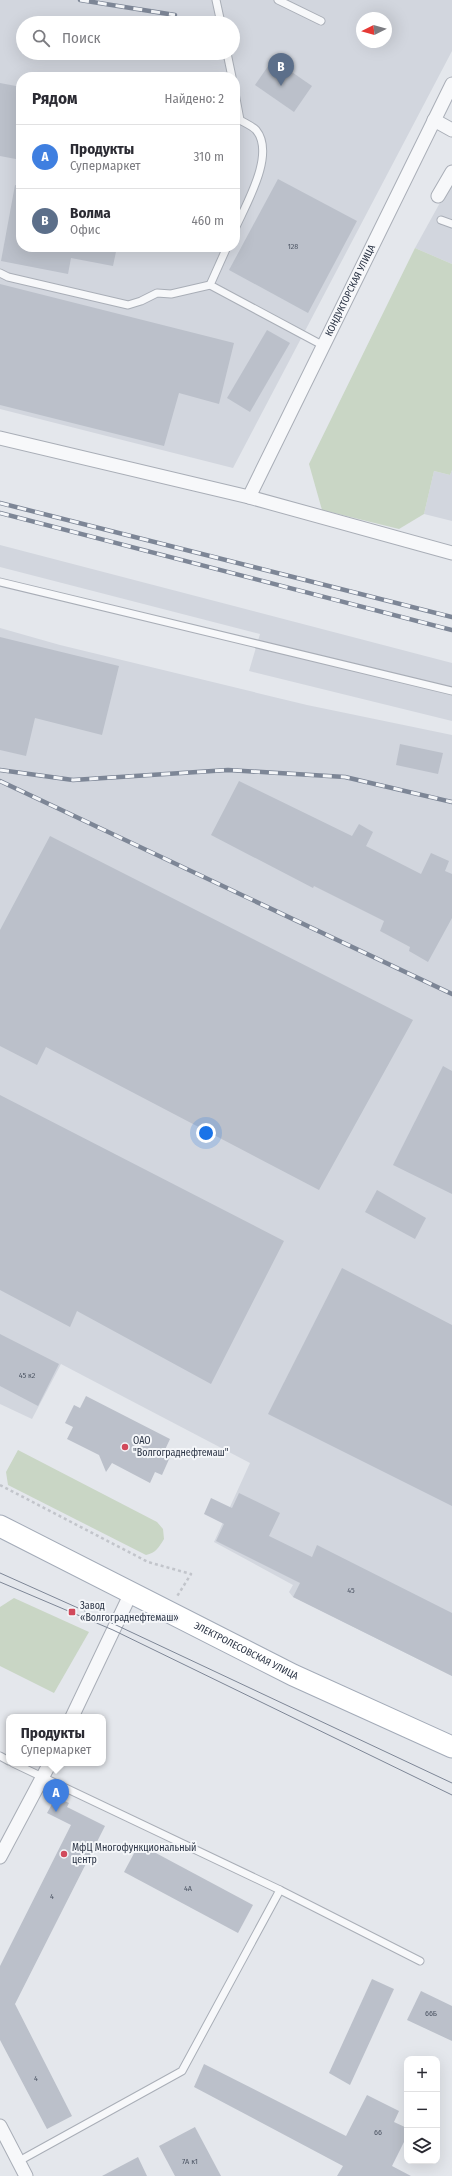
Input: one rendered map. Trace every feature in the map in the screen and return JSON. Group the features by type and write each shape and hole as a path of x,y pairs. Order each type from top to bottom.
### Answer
{"main road":[{"name":"ЭЛЕКТРОЛЕСОВСКАЯ УЛИЦА","path":"0,1526 293,1675 452,1747"}],"street":[{"name":"КОНДУКТОРСКАЯ УЛИЦА","path":"249,498 452,84"},
{"path":"434,120 452,130"},
{"path":"438,196 452,172"},
{"path":"0,438 249,498 366,531 452,553"},
{"path":"73,1714 131,1592"},
{"path":"0,1857 49,1766"},
{"path":"0,2126 26,2176"}],"lane":[{"path":"216,0 219,16"},
{"path":"278,0 321,21"},
{"path":"228,60 231,72"},
{"path":"240,120 256,130 263,146 260,174 240,217"},
{"path":"441,220 452,224"},
{"path":"210,285 225,252"},
{"path":"0,273 8,277 128,305 141,301 157,292 171,294 210,285 324,346"},
{"path":"0,582 452,691"},
{"path":"19,1766 280,1890 420,1961"},
{"path":"19,2161 182,2071 280,1890"}],"path":[{"path":"0,1485 148,1562 191,1574 168,1611"}],"shaded area":[{"path":"0,0 452,0 452,51 233,468 0,409"},
{"path":"452,181 452,264 415,248"},
{"path":"452,470 452,521 424,514 434,471 450,475"},
{"path":"0,545 452,663 452,721 249,671 260,634 0,567"},
{"path":"0,628 60,645 307,705 452,735 452,1676 293,1597 289,1592 293,1585 214,1542 250,1463 61,1364 32,1419 0,1404"}],"green space":[{"path":"415,248 452,264 452,470 450,475 434,471 424,514 399,529 322,510 309,464"},
{"path":"18,1450 157,1522 163,1529 164,1539 155,1551 146,1555 8,1485 6,1472"},
{"path":"14,1598 89,1632 54,1693 0,1666 0,1607"}],"building":[{"path":"273,59 312,86 294,112 255,85"},
{"path":"0,83 16,86 16,159 0,156"},
{"path":"278,179 357,221 308,313 229,270"},
{"path":"15,185 16,252 116,252 113,266 71,258 68,274 1,261"},
{"path":"0,284 234,343 219,404 179,393 164,446 0,405"},
{"path":"267,330 290,343 250,412 227,398"},
{"path":"0,637 119,666 102,735 35,718 26,756 0,750"},
{"path":"400,744 443,753 438,774 396,765"},
{"path":"239,781 352,836 359,824 373,832 366,846 421,874 431,853 449,861 445,871 452,874 452,918 428,962 409,951 410,947 380,931 384,921 314,886 313,888 211,835"},
{"path":"50,836 413,1020 319,1190 46,1047 37,1065 0,1046 0,930"},
{"path":"443,1066 452,1071 452,1194 393,1165"},
{"path":"0,1095 284,1241 211,1384 77,1311 70,1327 0,1290"},
{"path":"377,1190 426,1218 415,1239 365,1212"},
{"path":"342,1268 452,1325 452,1506 268,1414"},
{"path":"0,1334 59,1364 38,1406 0,1386"},
{"name":"ОАО \"Волгограднефтемаш\"","path":"86,1396 170,1439 163,1454 170,1457 162,1475 155,1472 150,1483 112,1463 106,1472 99,1455 67,1439 73,1427 65,1423 74,1405 80,1408"},
{"path":"239,1493 280,1513 269,1536 312,1557 317,1545 452,1613 452,1676 293,1597 300,1583 216,1541 224,1524 204,1514 211,1498 232,1508"},
{"path":"56,1797 69,1803 67,1807 105,1826 15,2004 72,2116 47,2129 0,2040 0,1966 71,1825 47,1813"},
{"path":"139,1844 253,1905 238,1933 124,1872"},
{"path":"372,1979 394,1989 350,2085 329,2073"},
{"path":"421,1991 452,2006 452,2041 407,2020"},
{"path":"204,2064 346,2136 367,2095 399,2111 394,2122 404,2127 404,2142 392,2166 411,2176 337,2176 343,2166 194,2087"},
{"path":"195,2127 221,2176 175,2176 159,2146"},
{"path":"138,2157 147,2176 102,2176"}],"tram line":[{"path":"0,1573 116,1625 452,1783"},
{"path":"0,1582 113,1630 452,1795"}],"railway":[{"path":"80,0 175,15"},
{"path":"0,503 452,617"},
{"path":"0,513 452,630"},
{"path":"0,770 73,780 228,770 345,777 452,802"},
{"path":"0,781 452,994"}],"place":[{"name":"Волма","path":"281,86"},
{"name":"ОАО \"Волгограднефтемаш\"","path":"125,1447"},
{"name":"Завод «Волгограднефтемаш»","path":"72,1612"},
{"name":"Продукты","path":"56,1812"},
{"name":"МфЦ Многофункциональный центр","path":"64,1854"}]}
